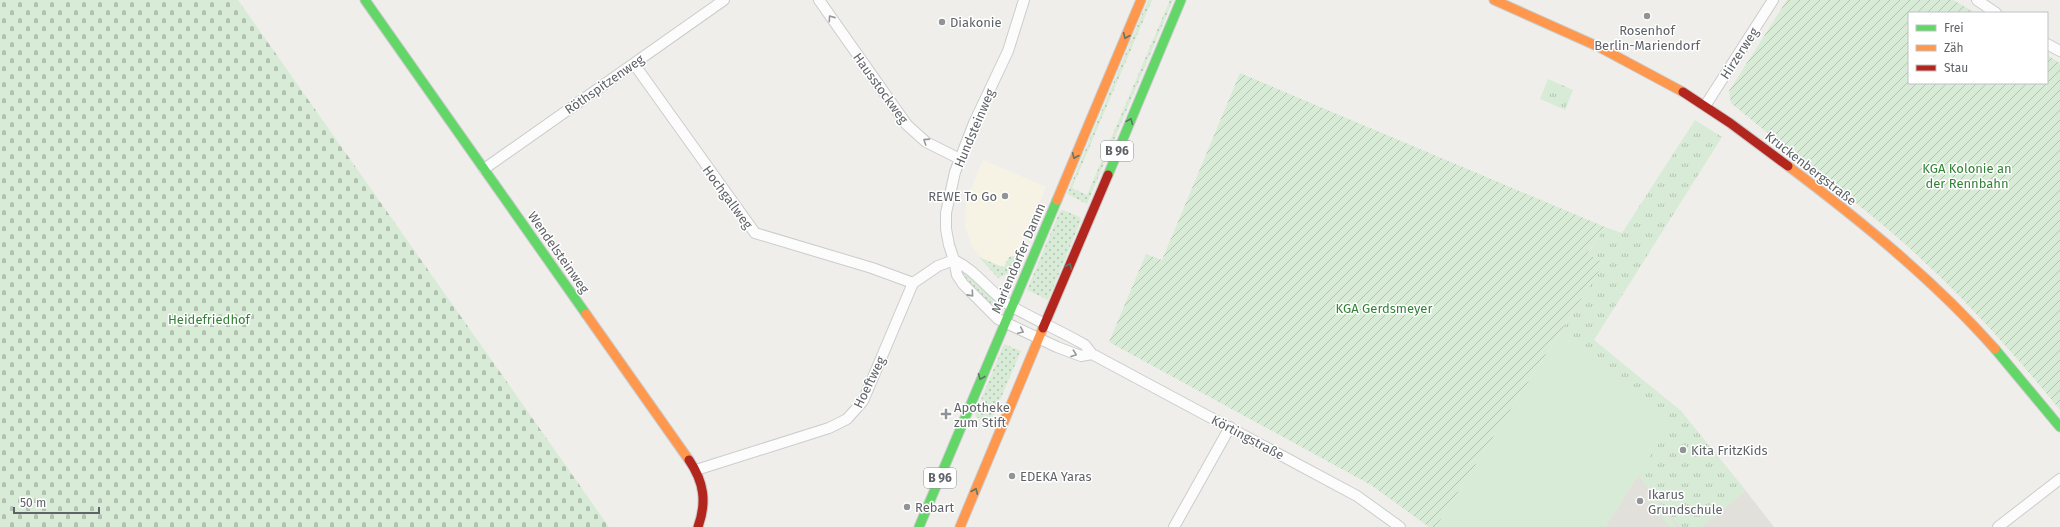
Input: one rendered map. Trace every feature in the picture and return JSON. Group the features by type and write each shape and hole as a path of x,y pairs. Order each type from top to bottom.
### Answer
{"street":[{"name":"Wendelsteinweg","path":"365,0 696,470 702,484 705,501 704,511 698,527"},
{"name":"Röthspitzenweg","path":"484,169 724,0"},
{"name":"Hausstockweg","path":"818,0 907,125 926,142 960,159"},
{"name":"Hundsteinweg","path":"1004,323 977,300 957,275 954,260 948,245 946,213 960,159 1008,51 1024,0"},
{"name":"Mariendorfer Damm","path":"919,527 1141,0"},
{"name":"B 96","path":"960,527 1181,0"},
{"name":"Kruckenbergstraße","path":"1494,0 1562,28 1598,46 1705,106 1798,173 1895,252 1941,295 1997,352 2060,427"},
{"name":"Hirzerweg","path":"1705,106 1773,0"},
{"path":"1977,0 1995,12"},
{"name":"Hochgallweg","path":"634,64 755,233 872,268 913,283"},
{"path":"913,283 938,266 954,260 968,266 989,288 1011,306 1046,323"},
{"name":"Hoeftweg","path":"696,470 829,428 853,414 863,401 913,283"},
{"name":"Körtingstraße","path":"1004,323 1039,340 1081,356 1092,354"},
{"name":"Körtingstraße","path":"1046,323 1084,345 1092,354 1357,496 1400,527"},
{"path":"1174,527 1230,427"},
{"path":"1998,527 2060,479"}],"shaded area":[{"path":"983,160 1046,187 1009,273 998,278 972,246 965,227 966,201"},
{"name":"Kita FritzKids","path":"1680,410 1746,491 1774,527 1605,527"}],"green space":[{"name":"Heidefriedhof","path":"0,0 238,0 609,527 0,527"},
{"path":"1148,0 1152,0 1072,188 1087,195 1170,0 1173,0 1087,204 1067,194"},
{"name":"KGA Kolonie an der Rennbahn","path":"1787,0 1953,0 1974,12 1908,12 1908,84 2048,84 2048,56 2060,63 2060,410 2024,366 1947,283 1905,244 1862,208 1731,103 1729,91"},
{"name":"KGA Gerdsmeyer","path":"1240,73 1605,227 1587,254 1604,263 1436,527 1429,527 1371,485 1109,342 1146,254 1162,260"},
{"path":"1548,79 1573,90 1565,110 1540,99"},
{"path":"1695,120 1722,137 1594,340 1680,410 1746,491 1702,527 1680,527 1638,475 1670,424 1559,334 1604,263 1587,255 1605,227 1622,233"},
{"path":"1063,210 1080,217 1081,220 1048,300 1027,290 1060,211"},
{"path":"979,257 1004,267 1009,257 1016,257 1009,273 998,278"},
{"path":"963,272 966,272 994,300 992,306 963,275"},
{"path":"1559,334 1671,424 1605,527 1436,527"},
{"path":"1004,344 1021,351 991,421 988,422 976,417 975,414"},
{"path":"1651,494 1677,527 1670,527 1646,498"}],"traffic: fast":[{"path":"365,0 586,314"},
{"path":"1108,175 1181,0"},
{"path":"919,527 1057,200"},
{"path":"1995,349 2060,427"}],"traffic: slow":[{"path":"1057,200 1141,0"},
{"path":"1494,0 1599,47 1683,92"},
{"path":"1788,166 1843,208 1896,252 1947,299 1995,349"},
{"path":"586,314 689,460"},
{"path":"960,527 1043,328"}],"traffic: jam":[{"path":"1683,92 1730,123 1788,166"},
{"path":"1043,328 1108,175"},
{"path":"689,460 701,484 703,501 701,518 698,527"}],"place":[{"name":"Rosenhof Berlin-Mariendorf","path":"1647,16"},
{"name":"Diakonie","path":"942,22"},
{"name":"REWE To Go","path":"1005,196"},
{"name":"Apotheke zum Stift","path":"946,414"},
{"name":"Kita FritzKids","path":"1683,450"},
{"name":"EDEKA Yaras","path":"1012,476"},
{"name":"Ikarus Grundschule","path":"1640,501"},
{"name":"Rebart","path":"907,507"}]}
